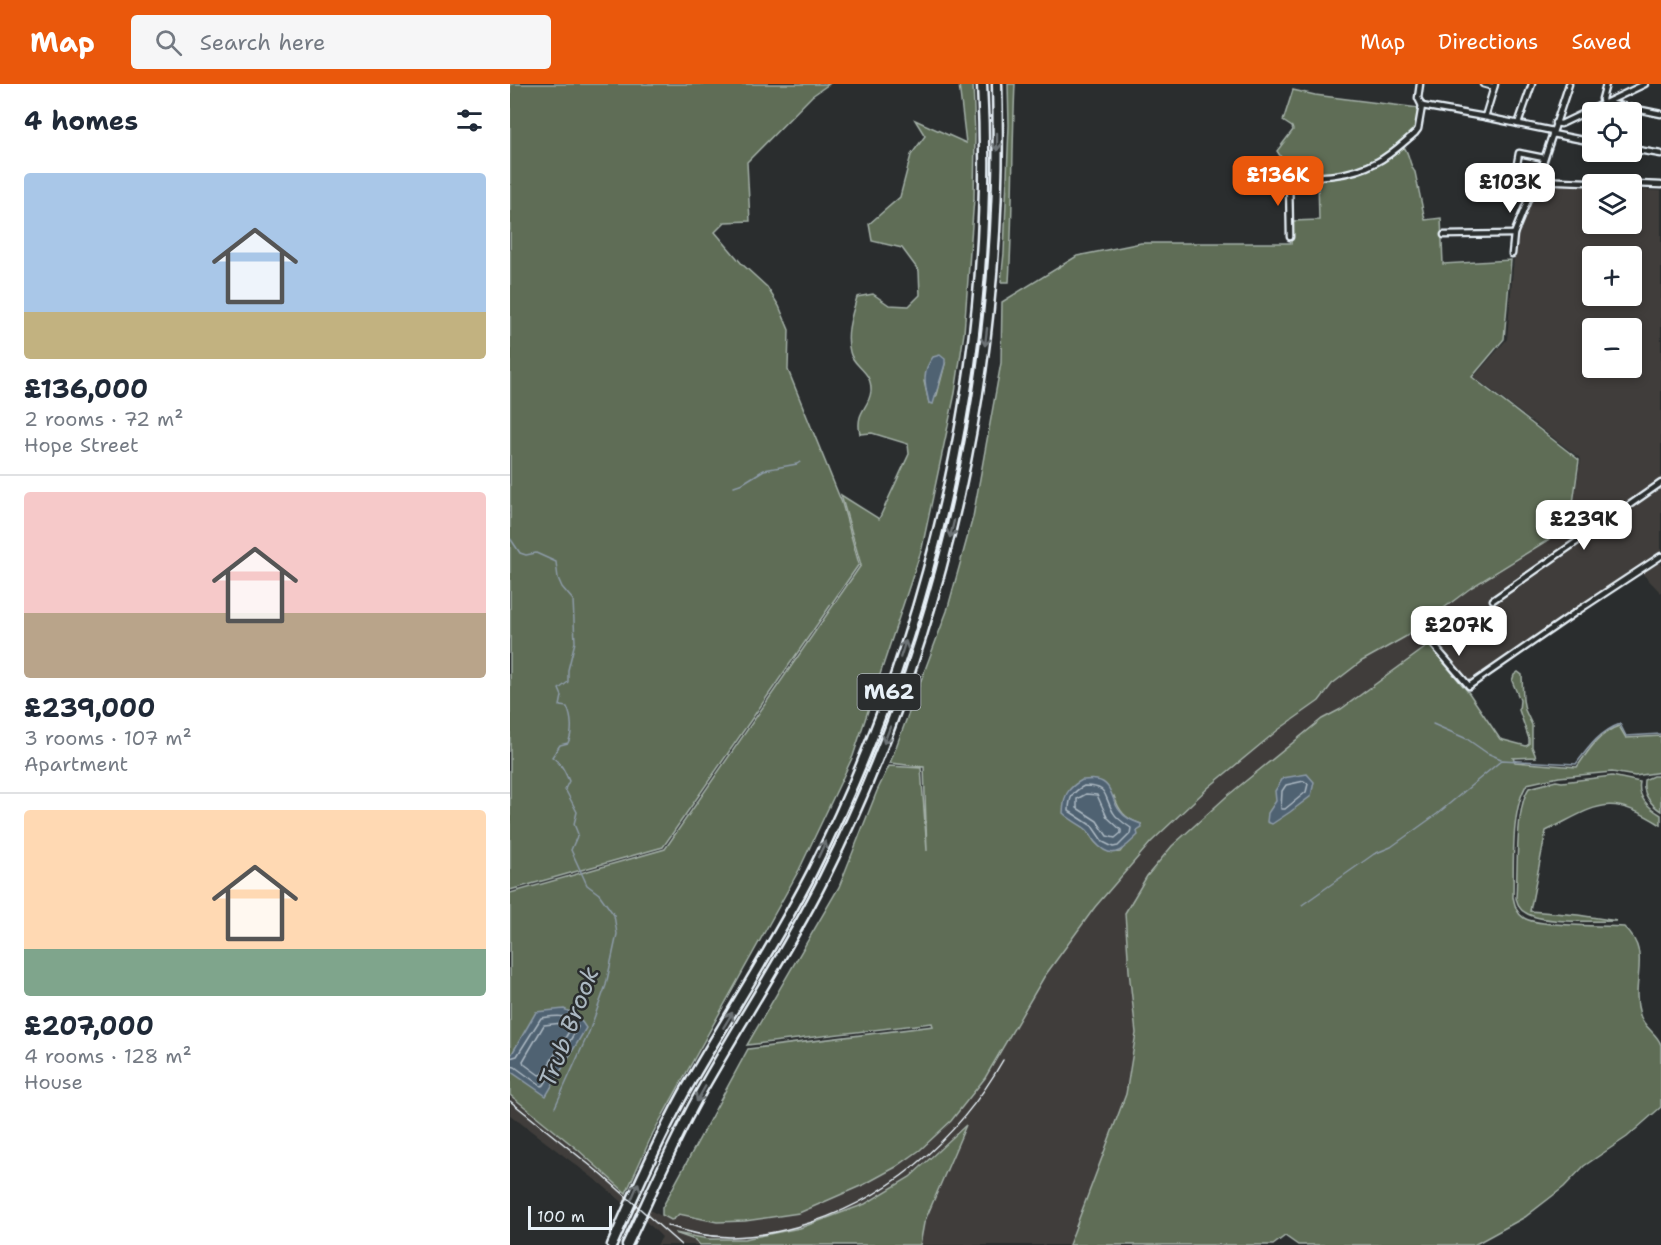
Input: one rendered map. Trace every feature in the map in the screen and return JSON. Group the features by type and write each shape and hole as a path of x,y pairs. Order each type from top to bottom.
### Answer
{"highway":[{"name":"M62","path":"612,1245 644,1172 684,1095 778,935 812,872 869,745 909,631 941,516 965,395 981,248 984,175 982,84"},
{"name":"M62","path":"627,1245 697,1100 824,878 882,749 923,634 955,517 978,397 994,251 998,174 997,84"}],"street":[{"path":"1290,237 1289,177 1335,176 1378,162 1418,129 1422,106 1418,98 1420,84"},
{"path":"1483,84 1495,86 1485,117"},
{"path":"1518,124 1532,84"},
{"path":"1541,169 1569,84"},
{"path":"1603,102 1606,84"},
{"path":"1610,101 1645,84"},
{"path":"1422,106 1485,117 1582,140"},
{"path":"1642,112 1661,114"},
{"path":"1555,123 1561,124 1582,114"},
{"path":"1642,151 1661,154"},
{"path":"1491,179 1509,182 1514,180 1519,153 1545,158"},
{"path":"1512,254 1514,234 1536,180 1661,186"},
{"path":"1444,235 1514,234"},
{"path":"1494,600 1661,483"},
{"path":"1431,642 1469,686 1661,556"}],"shaded area":[{"path":"1538,184 1582,186 1582,234 1642,234 1642,190 1661,191 1661,593 1637,568 1492,670 1467,682 1429,638 1426,640 1429,645 1341,709 1322,719 1226,797 1172,846 1125,913 1136,1033 1126,1094 1069,1245 920,1245 924,1223 965,1127 910,1177 865,1204 800,1228 744,1239 709,1239 680,1234 701,1245 657,1245 662,1237 652,1227 601,1184 510,1115 510,1095 577,1149 626,1193 653,1212 671,1220 679,1214 745,1221 796,1213 865,1184 896,1167 951,1121 985,1078 1044,977 1069,940 1111,886 1151,842 1209,787 1278,730 1319,701 1332,684 1362,661 1405,637 1472,587 1548,540 1571,518 1581,459 1474,377 1507,339 1515,244"}],"green space":[{"path":"510,84 829,84 812,96 747,162 750,221 725,222 715,232 742,264 767,287 779,306 789,330 788,370 842,503 859,564 663,847 510,890"},
{"path":"959,84 973,84 974,198 964,333 955,393 922,548 853,756 799,870 653,1133 626,1193 577,1149 510,1095 510,893 665,849 861,565 841,495 879,519 909,454 908,444 872,433 860,434 859,420 870,397 871,384 866,373 850,352 848,338 850,324 857,297 873,294 889,305 909,306 920,295 919,271 902,248 872,241 869,224 900,197 911,155 925,136 915,120 966,143","holes":["945,364 937,395 929,403 924,381"]},
{"path":"1008,84 1015,84 1011,232 1009,282 1001,282 1009,125"},
{"path":"1293,90 1315,95 1418,108 1415,126 1409,136 1376,160 1363,166 1321,176 1292,174 1277,151 1293,130 1283,121"},
{"path":"1404,147 1406,150 1415,172 1425,220 1441,218 1443,264 1511,260 1504,339 1472,377 1579,460 1571,518 1548,540 1472,587 1405,637 1362,661 1332,684 1319,701 1278,730 1209,787 1151,842 1095,907 1044,977 985,1078 951,1121 920,1150 896,1167 865,1184 799,1213 745,1221 717,1222 679,1214 671,1220 662,1215 662,1208 748,1049 933,1026 932,1023 747,1045 839,887 889,766 921,768 927,851 924,767 890,763 947,611 973,517 1001,363 1002,302 1077,256 1141,243 1291,243 1292,221 1319,220 1318,179 1353,174 1374,166","holes":["1114,796 1127,817 1141,824 1120,852 1105,850 1093,840 1088,831"]},
{"path":"1429,645 1469,693 1500,739 1526,746 1529,744 1529,739 1519,710 1520,700 1512,681 1518,672 1522,675 1523,700 1532,725 1532,747 1536,757 1513,758 1515,762 1577,767 1600,737 1619,726 1626,738 1661,736 1661,772 1635,776 1612,772 1559,777 1527,784 1515,823 1513,897 1519,914 1532,921 1624,927 1633,937 1638,947 1639,958 1637,1003 1640,1015 1661,1045 1661,1107 1627,1137 1584,1166 1564,1187 1525,1217 1474,1245 1298,1245 1285,1236 1273,1245 1069,1245 1126,1094 1136,1033 1125,913 1147,876 1172,846 1226,797 1322,719 1341,709"},
{"path":"1612,776 1640,782 1642,797 1652,809 1661,815 1661,825 1643,814 1615,805 1591,809 1546,831 1530,911 1617,921 1545,919 1524,912 1519,907 1516,898 1518,841 1521,810 1529,788 1556,781"},
{"path":"1653,776 1661,776 1661,811 1650,802 1644,789 1644,780"},
{"path":"966,1125 924,1223 920,1245 700,1245 695,1240 675,1233 709,1239 744,1239 800,1228 865,1204 910,1177"}],"water":[{"path":"940,355 945,359 945,364 933,404 929,403 925,373 933,357"},
{"path":"1307,774 1314,782 1311,796 1272,824 1267,822 1268,813 1276,801 1275,791 1283,778"},
{"path":"1082,780 1102,782 1109,788 1122,813 1141,824 1142,828 1137,831 1138,835 1118,852 1107,852 1101,848 1087,830 1063,813 1067,794"},
{"path":"564,1009 578,1016 586,1028 546,1096 510,1071 510,1057 536,1012"}],"waterway":[{"path":"734,486 764,470 800,462"},
{"name":"Trub Brook","path":"510,538 520,553 526,555 536,553 556,562 562,587 573,600 575,642 568,670 568,682 559,689 562,696 560,706 567,707 570,716 571,734 568,743 560,745 552,757 560,765 569,781 565,789 577,812 574,824 578,834 571,850 587,885 599,894 614,915 617,934 606,985 589,1032 555,1107"},
{"path":"1433,724 1467,739 1487,753 1501,759"},
{"path":"1302,905 1374,854 1391,847 1437,814 1502,760 1576,764 1600,736 1620,724 1626,736 1661,734"}],"railway":[{"path":"667,1225 699,1234 747,1236 796,1227 860,1202 889,1185 941,1142 964,1117 1003,1060"},
{"path":"510,1101 602,1175 681,1245"}]}
